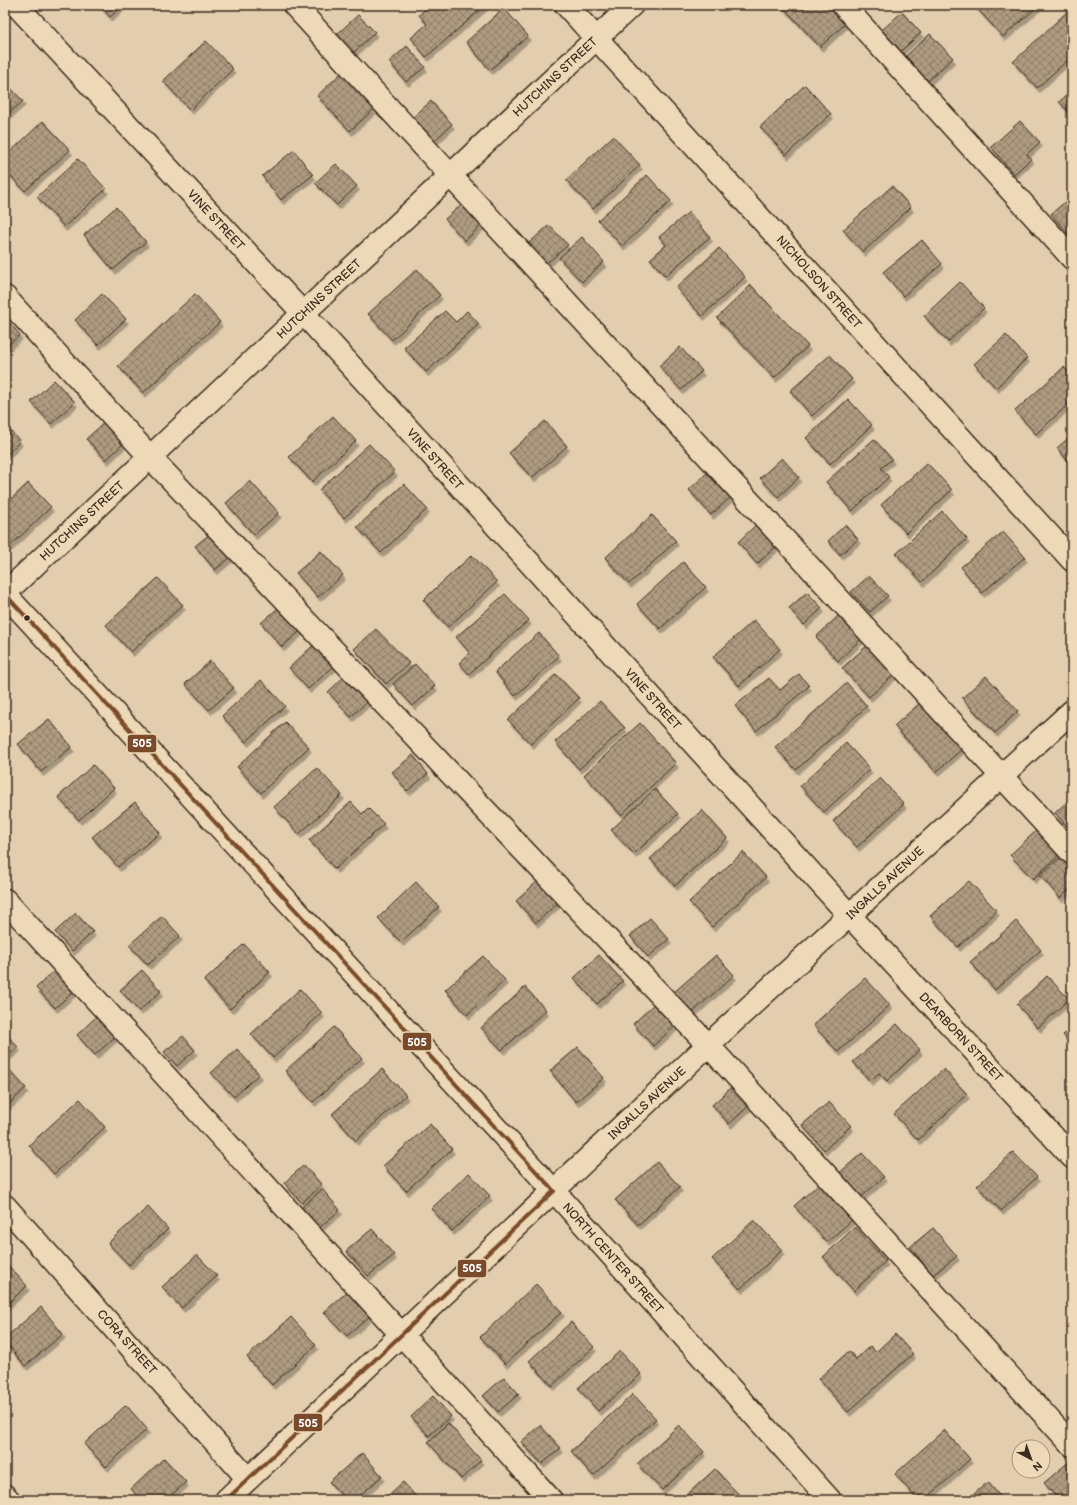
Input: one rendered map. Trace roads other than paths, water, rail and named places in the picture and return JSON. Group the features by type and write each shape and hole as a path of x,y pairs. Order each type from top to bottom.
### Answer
{"street":[{"name":"VINE STREET","path":"16,5 303,313 850,916"},
{"path":"294,5 1072,853"},
{"name":"NICHOLSON STREET","path":"566,5 1072,560"},
{"name":"HUTCHINS STREET","path":"5,593 632,5"},
{"path":"843,5 1072,258"},
{"path":"5,297 150,457 708,1045 1072,1445"},
{"name":"NORTH CENTER STREET","path":"5,593 554,1191 830,1500"},
{"name":"INGALLS AVENUE","path":"241,1492 401,1334 708,1045 1072,711"},
{"path":"5,900 401,1334 550,1500"},
{"name":"DEARBORN STREET","path":"850,916 1072,1158"},
{"name":"CORA STREET","path":"5,1206 241,1492"},
{"path":"5,1496 9,1500"}]}
